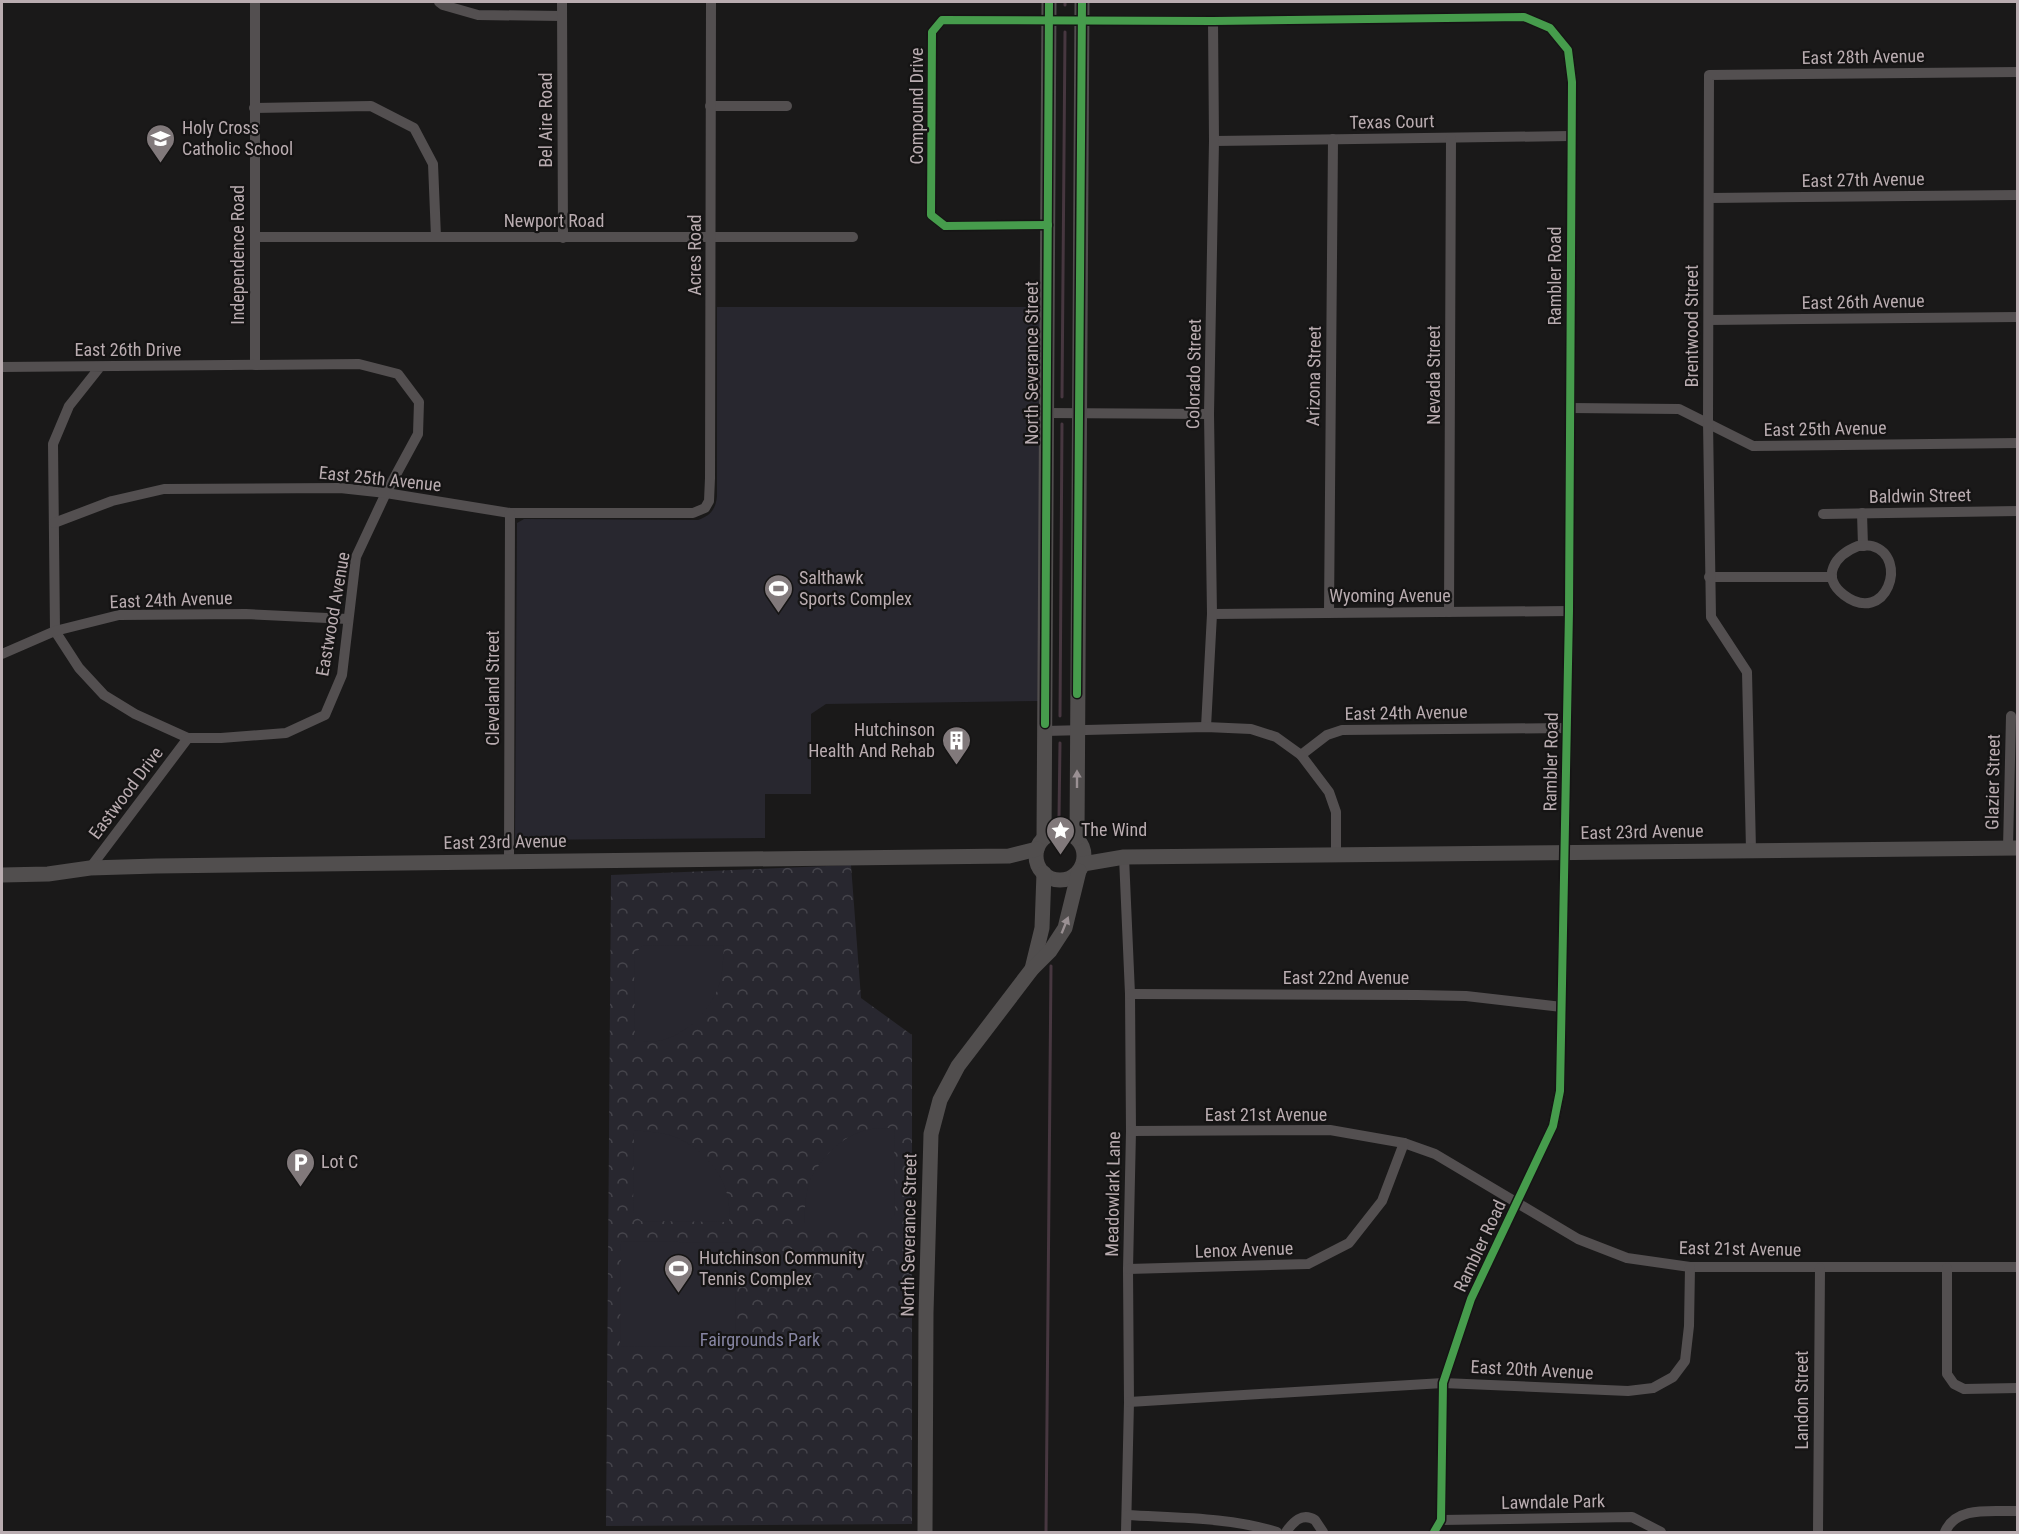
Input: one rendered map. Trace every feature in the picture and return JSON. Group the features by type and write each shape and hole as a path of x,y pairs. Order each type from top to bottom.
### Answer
{"street":[{"name":"Independence Road","path":"255,2 255,365"},
{"path":"439,2 478,15 562,16"},
{"name":"Bel Aire Road","path":"562,2 563,238"},
{"name":"Acres Road","path":"705,508 709,501 710,478 711,2"},
{"name":"North Severance Street","path":"1040,843 1045,731 1049,2"},
{"path":"1080,843 1064,832 1057,832 1040,843 1036,859 1042,871 1049,877 1062,880 1074,876 1081,867 1077,731 1082,2"},
{"name":"Rambler Road","path":"1213,21 1524,17 1550,28 1568,50 1572,82 1569,611 1558,1107 1553,1126 1471,1299 1443,1383 1441,1520 1434,1533"},
{"name":"Compound Drive","path":"1048,225 945,226 931,215 932,32 942,20 1082,20"},
{"path":"1082,20 1213,21"},
{"name":"Colorado Street","path":"1206,728 1212,614 1209,414 1214,141 1213,21"},
{"name":"East 28th Avenue","path":"1709,75 2018,72"},
{"name":"Brentwood Street","path":"1709,75 1708,423 1711,617 1748,672 1750,850"},
{"path":"254,108 371,106 414,128 433,164 436,237"},
{"path":"710,106 787,106"},
{"name":"Texas Court","path":"1214,141 1570,136"},
{"name":"Nevada Street","path":"1449,612 1451,138"},
{"name":"Arizona Street","path":"1329,613 1333,139"},
{"name":"East 27th Avenue","path":"1710,198 2018,195"},
{"name":"Newport Road","path":"255,237 854,237"},
{"name":"East 26th Avenue","path":"1708,320 2018,317"},
{"name":"Eastwood Avenue","path":"55,631 79,668 104,695 135,714 188,738 286,733 325,715 342,675 356,557 417,434 419,402 398,374 359,364 255,365"},
{"name":"East 26th Drive","path":"2,367 255,365"},
{"path":"55,631 54,444 69,406 100,367"},
{"name":"East 25th Avenue","path":"1570,408 1679,409 1753,446 2018,443"},
{"path":"1047,413 1209,414"},
{"name":"East 25th Avenue","path":"54,523 112,501 164,489 340,488 510,513 693,513 705,508"},
{"name":"Baldwin Street","path":"1823,514 2018,511"},
{"name":"Cleveland Street","path":"509,862 510,513"},
{"path":"1862,513 1863,546"},
{"path":"1863,546 1871,546 1884,554 1890,565 1890,584 1883,596 1870,603 1856,602 1843,594 1835,585 1832,577 1837,560 1846,551 1863,546"},
{"path":"1709,576 1832,577"},
{"name":"Wyoming Avenue","path":"1212,614 1569,611"},
{"name":"East 24th Avenue","path":"2,654 55,631 119,615 246,614 348,619"},
{"name":"Glazier Street","path":"2011,716 2013,848"},
{"path":"1045,731 1206,728 1251,729 1265,733 1287,743 1301,755 1329,792 1336,812 1336,855"},
{"name":"East 24th Avenue","path":"1301,755 1327,735 1342,730 1567,728"},
{"name":"Eastwood Drive","path":"90,868 188,738"},
{"name":"East 23rd Avenue","path":"2,875 48,874 90,868 156,866 1010,856 1040,843"},
{"name":"East 23rd Avenue","path":"1080,843 1124,857"},
{"name":"East 23rd Avenue","path":"1081,867 1124,857 2013,848"},
{"name":"East 23rd Avenue","path":"1010,856 1042,871"},
{"name":"Meadowlark Lane","path":"1124,857 1130,994 1131,1131 1126,1533"},
{"name":"North Severance Street","path":"925,1533 931,1134 940,1100 958,1066 1032,969 1050,951 1065,928 1081,867"},
{"name":"North Severance Street","path":"1032,969 1042,928 1042,871"},
{"name":"East 22nd Avenue","path":"1130,994 1418,994 1466,996 1562,1007"},
{"name":"East 21st Avenue","path":"1131,1131 1330,1130 1404,1143 1435,1154 1578,1239 1627,1258 1690,1267 2018,1267"},
{"name":"Lenox Avenue","path":"1128,1269 1308,1264 1349,1243 1382,1201 1404,1143"},
{"name":"East 20th Avenue","path":"1129,1402 1443,1383 1628,1391 1653,1388 1673,1377 1685,1361 1689,1326 1690,1267"},
{"name":"Landon Street","path":"1818,1533 1820,1268"},
{"path":"1947,1268 1947,1374 1954,1384 1964,1389 2018,1388"},
{"path":"1945,1533 1953,1519 1972,1512 2018,1512"},
{"path":"1126,1515 1225,1520 1257,1526 1277,1533"},
{"path":"1286,1533 1296,1520 1306,1517 1315,1520 1323,1533"},
{"name":"Lawndale Park","path":"1441,1520 1632,1517 1661,1533"}],"green space":[{"name":"Salthawk Sports Complex","path":"717,307 1042,307 1040,701 826,704 811,714 811,794 765,794 765,838 515,840 517,523 524,519 698,520 712,511 717,496"},
{"name":"Fairgrounds Park","path":"851,865 861,998 912,1035 912,1524 606,1526 611,875"},
{"path":"724,945 719,986 701,1015 672,1037 656,1041 635,1042 634,955 642,946"},
{"path":"894,1128 895,1215 886,1224 804,1224 809,1183 827,1155 841,1142 857,1133 873,1129"},
{"path":"634,1130 675,1137 703,1155 715,1169 724,1185 729,1201 729,1222 641,1221 633,1212"},
{"name":"Hutchinson Community Tennis Complex","path":"621,1241 736,1243 735,1347 620,1346"}],"waterway":[{"path":"1062,397 1065,32"},
{"path":"1060,716 1062,424"},
{"path":"1059,818 1060,743"},
{"path":"1046,1532 1051,966"}],"cycle path":[{"path":"1045,724 1049,2"},
{"path":"1077,694 1082,2"},
{"path":"1048,225 945,226 931,215 932,32 942,20 1213,21 1524,17 1550,28 1568,50 1572,82 1569,611 1560,1091 1553,1126 1471,1299 1443,1383 1441,1520 1434,1532"}],"place":[{"name":"Holy Cross Catholic School","path":"161,164"},
{"name":"Salthawk Sports Complex","path":"778,614"},
{"name":"Hutchinson Health And Rehab","path":"956,766"},
{"name":"The Wind","path":"1060,856"},
{"name":"Lot C","path":"300,1188"},
{"name":"Hutchinson Community Tennis Complex","path":"678,1294"}]}
